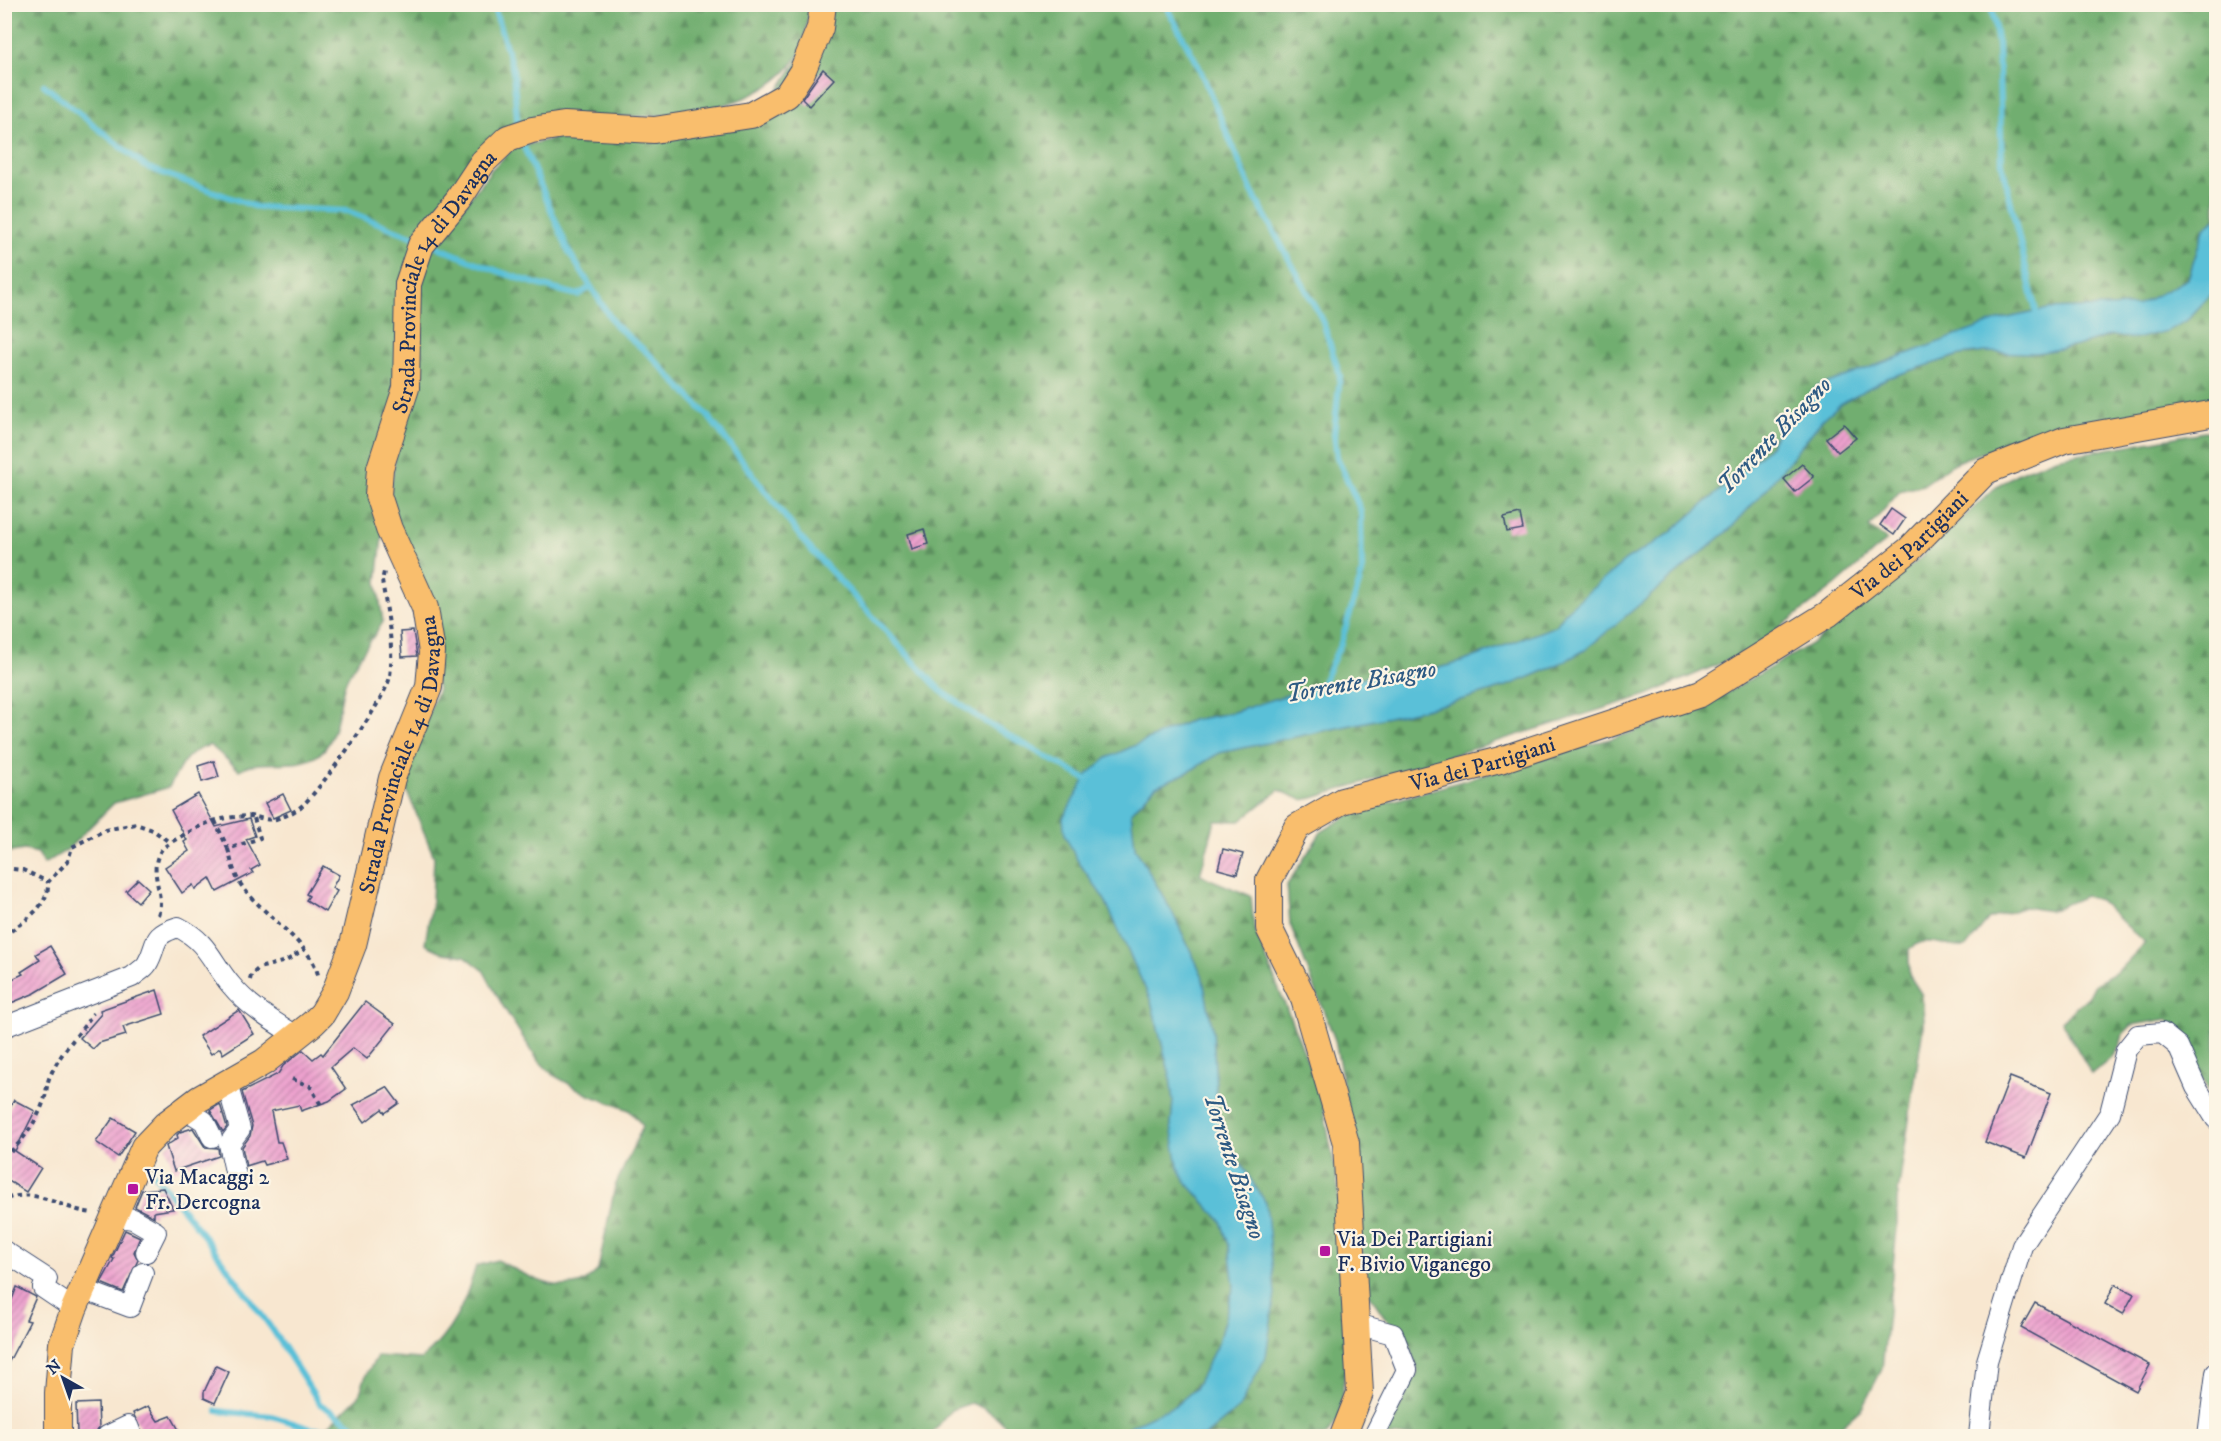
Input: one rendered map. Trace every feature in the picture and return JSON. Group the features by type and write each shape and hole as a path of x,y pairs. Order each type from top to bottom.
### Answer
{"main road":[{"name":"Strada Provinciale 14 di Davagna","path":"58,1437 58,1393 62,1344 104,1214 144,1147 166,1124 185,1109 264,1062 298,1037 322,1014 335,992 353,945 392,778 429,687 432,652 425,608 389,529 378,495 380,468 406,388 408,284 427,238 458,201 483,162 508,138 532,130 564,125 654,130 751,115 769,105 787,94 802,72 820,28 823,4"},
{"name":"Via dei Partigiani","path":"1342,1437 1360,1393 1347,1143 1304,999 1269,928 1269,880 1297,827 1342,801 1500,760 1700,694 1828,614 1909,550 1986,471 2064,440 2217,413"}],"street":[{"path":"4,1027 132,977 146,966 156,939 163,932 178,927 199,939 231,984 250,1004 264,1016 298,1037"},
{"path":"1979,1437 1987,1361 2022,1246 2110,1113 2126,1050 2138,1035 2162,1034 2178,1046 2196,1087 2217,1119"},
{"path":"227,1083 240,1129 229,1144 236,1176"},
{"path":"185,1109 204,1121 212,1137"},
{"path":"104,1214 133,1219 156,1232 146,1252"},
{"path":"4,1251 47,1279 44,1288 78,1299 130,1307 142,1273"},
{"path":"1357,1324 1393,1334 1407,1370 1374,1437"},
{"path":"2208,1437 2217,1373"},
{"path":"107,1437 128,1426 132,1437"}],"path":[{"path":"156,939 154,926 161,906 154,868 161,850 169,842 215,820 254,817 264,821 294,812 326,782 386,689 390,678 391,652 382,581 385,566"},
{"path":"228,849 260,838 254,817"},
{"path":"215,820 239,881 303,950 316,968 319,978"},
{"path":"4,936 40,906 49,894 48,882 68,861 72,847 105,830 136,824 153,830 169,842"},
{"path":"4,868 23,870 48,882"},
{"path":"250,1004 253,1003 255,994 249,985 251,975 259,968 286,961 303,950"},
{"path":"4,1158 23,1142 45,1099 50,1076 61,1055 80,1034 96,1009 100,989"},
{"path":"292,1079 310,1086 321,1105"},
{"path":"4,1188 9,1198 22,1194 44,1198 77,1212 104,1214"}],"green space":[{"path":"5,5 810,5 805,36 799,54 778,78 750,96 716,107 678,113 640,116 534,117 416,237 377,582 383,622 346,681 329,742 323,751 306,761 257,764 239,770 210,745 201,748 189,756 169,787 114,803 67,850 44,864 38,853 24,850 5,853"},
{"path":"834,5 2216,5 2216,218 2204,229 2188,279 2137,306 2048,309 1999,320 1782,423 1770,446 1752,463 1669,534 1626,560 1568,610 1556,626 1462,662 1426,671 1376,675 1303,690 1231,713 1192,720 1108,758 1076,858 1105,900 1151,1001 1170,1075 1173,1101 1171,1126 1186,1182 1221,1221 1229,1245 1234,1286 1218,1343 1195,1389 1177,1405 1130,1426 1114,1436 1011,1436 995,1415 971,1403 951,1410 930,1436 260,1436 326,1428 359,1396 366,1375 377,1356 421,1359 441,1339 456,1317 476,1266 497,1260 536,1280 557,1285 579,1284 589,1278 598,1270 615,1186 643,1126 629,1110 589,1095 553,1075 537,1059 483,970 465,956 444,953 425,944 432,901 434,857 403,781 438,689 390,495 419,286 431,250 492,169 514,148 565,136 755,126"},
{"path":"2216,289 2216,401 2080,422 1966,458 1954,463 1923,485 1900,491 1869,527 1887,540 1835,586 1749,651 1647,695 1313,798 1302,800 1279,790 1240,821 1215,821 1200,875 1251,896 1254,928 1321,1094 1338,1186 1345,1370 1339,1418 1326,1436 1205,1436 1239,1408 1266,1203 1227,1143 1217,1109 1213,1032 1202,975 1171,910 1135,848 1131,813 1156,786 1188,772 1219,753 1375,720 1483,694 1559,664 1585,650 1730,529 1768,487 1822,420 1841,403 1887,378 1960,355 1985,352 2036,353 2077,346 2117,334 2135,339 2186,321"},
{"path":"2216,430 2216,1103 2168,1019 2132,1025 2123,1034 2120,1046 2111,1058 2092,1074 2061,1021 2089,996 2095,984 2117,972 2145,943 2099,900 2085,896 2050,911 2025,907 1989,919 1966,947 1930,942 1916,944 1909,949 1909,975 1922,995 1924,1020 1897,1200 1897,1229 1882,1369 1862,1408 1830,1436 1386,1436 1418,1371 1410,1345 1386,1319 1365,1288 1352,1132 1335,1040 1290,924 1287,885 1321,832 1354,812 1627,734 1704,706 1813,643 1916,562 1995,488 2018,473 2056,458"}],"water":[{"name":"Torrente Bisagno","path":"2216,218 2216,289 2186,321 2167,331 2135,339 2110,335 2077,346 2036,353 1985,352 1960,355 1887,378 1841,403 1822,420 1768,487 1730,529 1585,650 1534,675 1483,694 1375,720 1219,753 1188,772 1156,786 1131,812 1135,848 1171,910 1202,975 1213,1032 1217,1109 1227,1143 1266,1203 1275,1294 1266,1356 1239,1408 1205,1436 1114,1436 1176,1405 1195,1389 1218,1343 1234,1286 1229,1245 1221,1221 1186,1182 1178,1166 1171,1126 1173,1101 1170,1075 1151,1001 1105,900 1076,858 1065,835 1063,818 1088,774 1107,758 1192,720 1231,713 1303,690 1376,675 1426,671 1462,662 1556,626 1567,610 1626,560 1669,534 1752,463 1770,446 1782,424 1817,387 1999,320 2048,309 2137,306 2188,279 2204,229"}],"building":[{"path":"823,69 834,79 809,106 802,99"},
{"path":"1844,424 1856,438 1838,452 1826,438"},
{"path":"1802,464 1814,477 1795,492 1784,479"},
{"path":"1891,509 1905,519 1894,535 1880,525"},
{"path":"1520,514 1523,529 1507,532 1504,518"},
{"path":"924,529 928,544 912,549 908,534"},
{"path":"413,631 417,656 402,657 400,632"},
{"path":"214,761 219,777 202,782 198,766"},
{"path":"198,794 216,827 249,819 255,836 246,839 260,865 251,870 253,873 217,892 210,878 195,889 193,885 182,893 165,867 189,851 184,842 187,840 171,810"},
{"path":"283,794 291,810 273,818 265,803"},
{"path":"1223,849 1243,854 1237,874 1218,869"},
{"path":"323,866 339,875 332,888 337,891 325,912 306,900 309,896 306,894"},
{"path":"138,879 149,889 138,902 126,891"},
{"path":"50,946 67,974 35,993 4,1006 4,983 23,974 21,972 40,960 36,954"},
{"path":"157,990 164,1014 123,1027 126,1035 99,1043 93,1049 80,1038 101,1014 100,1010"},
{"path":"365,1002 395,1024 367,1059 353,1048 331,1067 346,1089 329,1101 301,1111 299,1105 271,1111 277,1142 281,1142 287,1159 264,1165 262,1161 246,1166 242,1147 250,1136 252,1126 242,1092 278,1074 283,1066 303,1050 313,1059 321,1053 323,1055"},
{"path":"239,1010 254,1034 223,1054 220,1048 211,1054 199,1036"},
{"path":"2010,1077 2051,1093 2026,1158 1985,1142"},
{"path":"387,1087 399,1103 385,1113 382,1109 365,1122 353,1105"},
{"path":"14,1100 35,1111 15,1151 41,1168 26,1192 4,1178 4,1120"},
{"path":"220,1104 227,1127 223,1132 210,1110"},
{"path":"113,1118 135,1131 118,1157 96,1142"},
{"path":"193,1128 205,1147 218,1148 219,1156 174,1171 166,1146 178,1138 177,1135 180,1132"},
{"path":"163,1188 173,1209 154,1212 154,1217 135,1207 142,1190"},
{"path":"125,1230 140,1237 134,1252 138,1260 123,1292 101,1283 114,1259 112,1258"},
{"path":"2115,1284 2134,1294 2123,1314 2105,1304"},
{"path":"17,1287 36,1297 26,1320 30,1321 4,1371 4,1302 10,1304"},
{"path":"2035,1303 2150,1365 2136,1391 2021,1328"},
{"path":"216,1366 229,1372 215,1403 204,1398 204,1392"},
{"path":"98,1403 99,1428 96,1433 77,1433 76,1404"},
{"path":"148,1406 158,1421 171,1416 183,1437 144,1437 133,1413"}],"waterway":[{"path":"493,4 513,70 518,130"},
{"name":"Torrente Bisagno","path":"1165,4 1198,65 1252,192 1322,319 1340,376 1334,434 1337,457 1361,511 1362,574 1341,643 1318,693"},
{"path":"1991,4 1998,44 2002,164 2038,320"},
{"path":"44,85 146,167 256,207 347,211 419,239"},
{"path":"521,140 569,252 615,325 651,356 708,416 806,544 940,690 985,722 1091,782"},
{"path":"429,243 502,273 539,285 578,295 591,287"},
{"path":"153,1173 198,1228 272,1329 320,1404 359,1429"},
{"path":"217,1411 272,1416 312,1429 371,1430 413,1436"}],"place":[{"name":"Via Macaggi 2 Fr. Dercogna","path":"133,1189"},
{"name":"Via Dei Partigiani F. Bivio Viganego","path":"1325,1251"}]}
